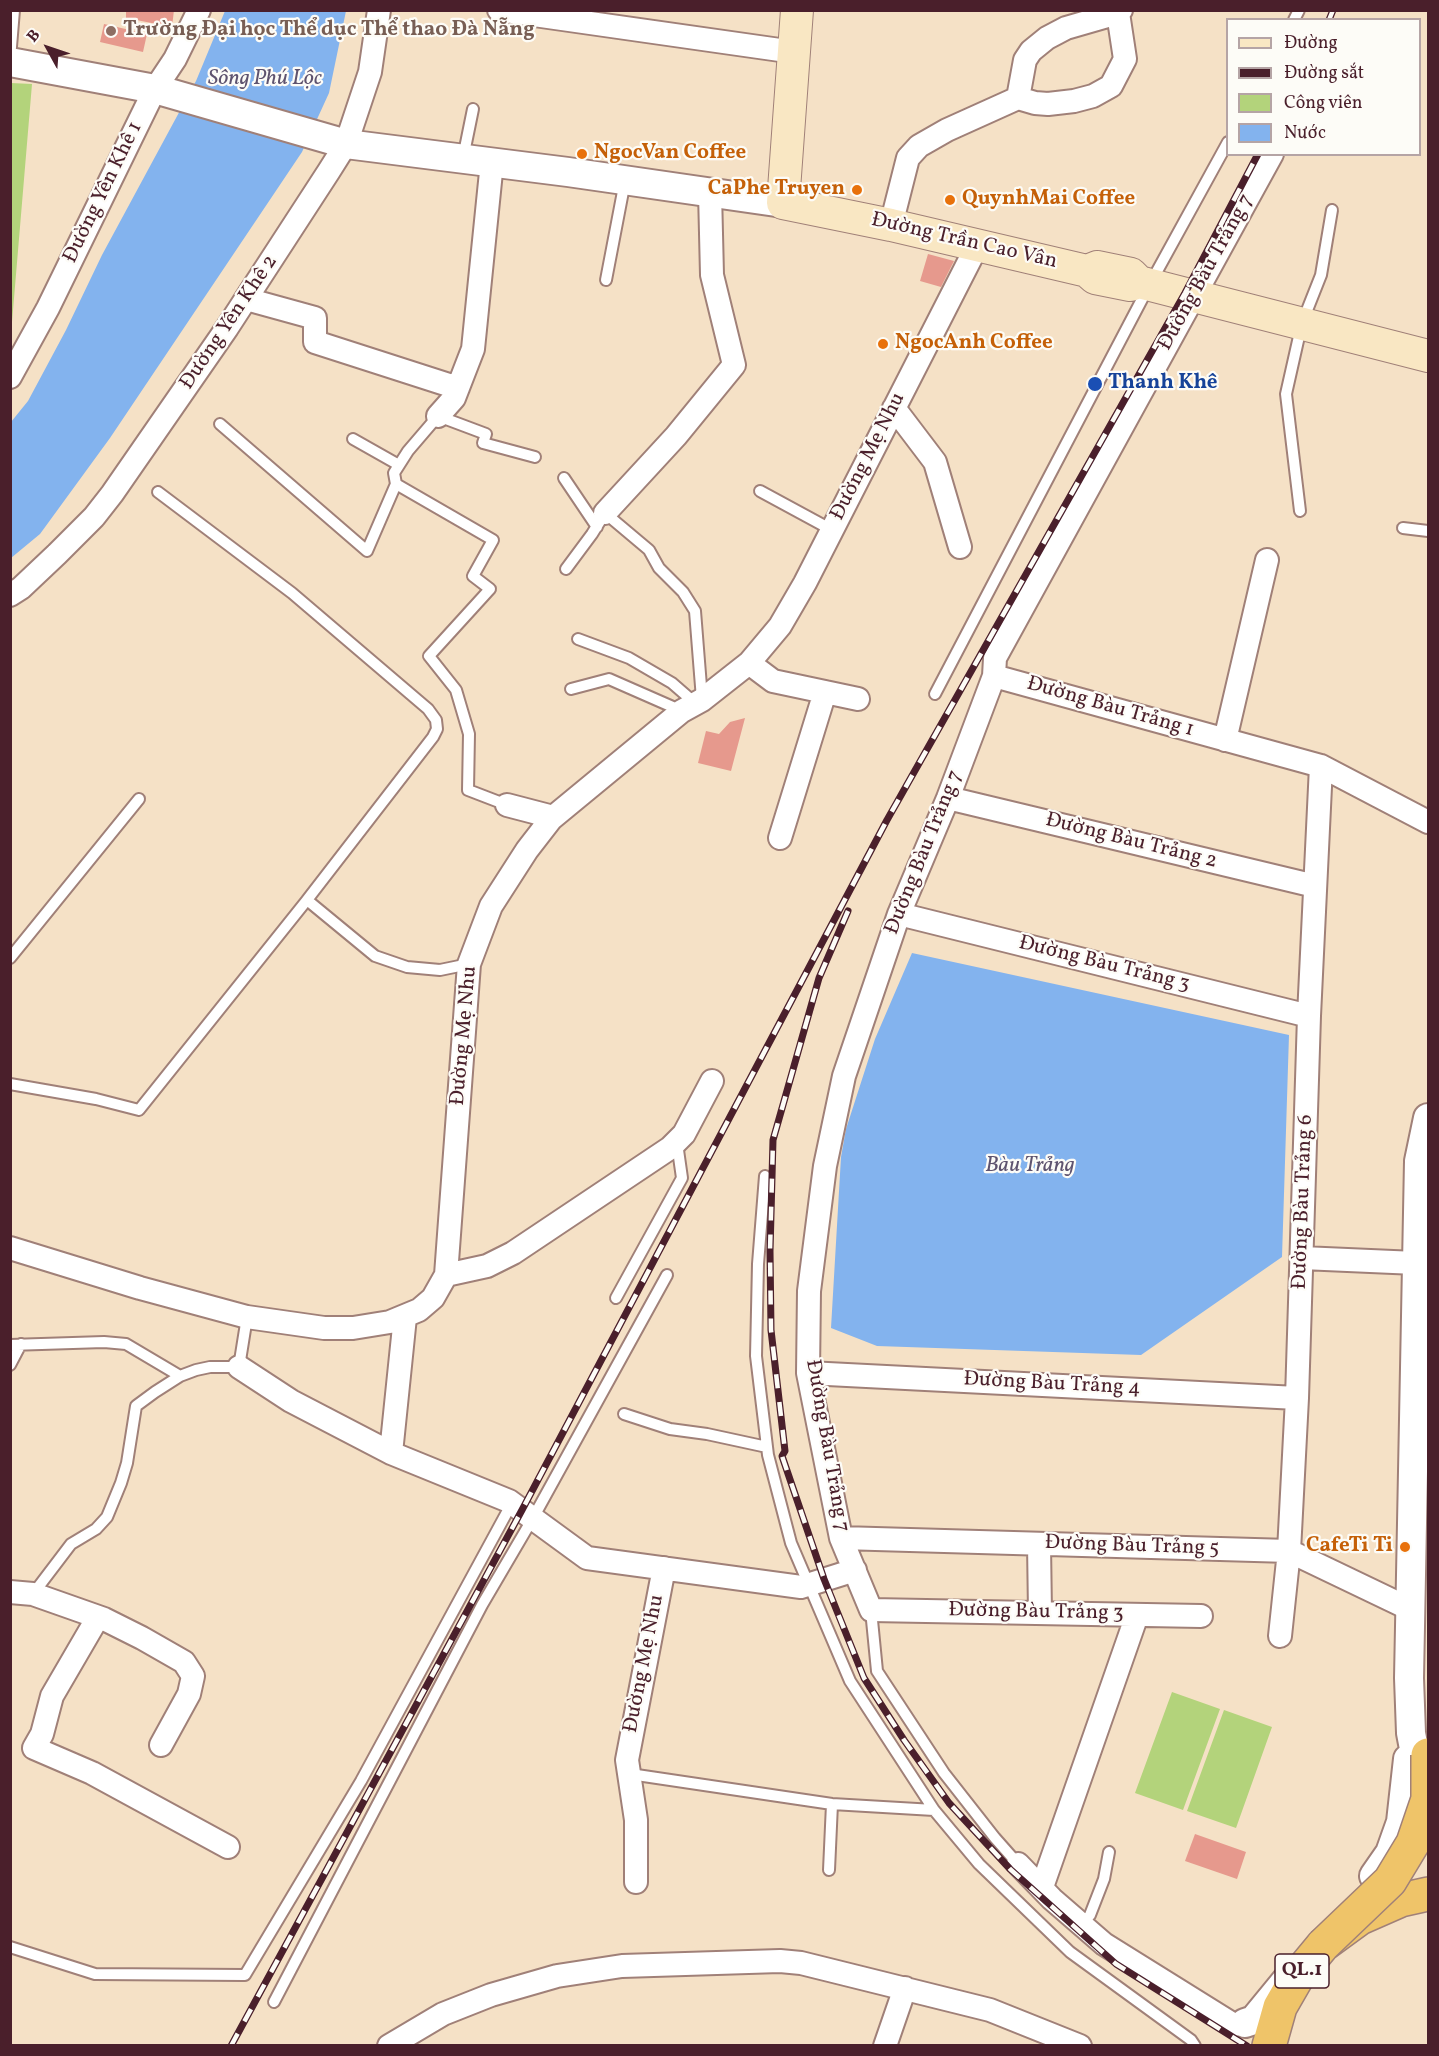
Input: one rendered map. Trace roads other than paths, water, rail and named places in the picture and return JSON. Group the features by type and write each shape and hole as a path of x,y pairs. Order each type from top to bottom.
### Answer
{"main road":[{"path":"783,203 797,10"},
{"name":"Đường Trần Cao Vân","path":"783,203 1088,270 1095,278 1130,285 1144,283"},
{"path":"1144,283 1428,356"},
{"path":"1323,1946 1390,1881 1413,1843 1428,1799 1423,1745"},
{"name":"QL.1","path":"1262,2039 1299,1974 1323,1946 1360,1918 1401,1900 1428,1894"}],"street":[{"name":"Đường Yên Khê 1","path":"10,377 48,308 155,89 180,49 199,10"},
{"name":"Đường Yên Khê 2","path":"10,595 57,554 94,517 144,450 246,299 346,144 370,72 379,10"},
{"path":"499,10 616,19 794,52"},
{"path":"891,225 908,158 918,146 947,130 1018,98 1048,104 1074,101 1093,96 1111,86 1125,58 1119,12 1066,28 1047,38 1031,51 1025,60 1018,98"},
{"path":"10,60 155,89 346,144 783,203"},
{"name":"Đường Bàu Trảng 7","path":"871,1610 841,1538 808,1372 809,1291 825,1166 844,1076 899,914 948,798 994,676 995,658 1271,156"},
{"path":"438,416 454,398 472,349 492,162"},
{"path":"601,520 676,436 734,365 712,274 710,192"},
{"name":"Đường Mẹ Nhu","path":"10,1248 140,1288 247,1317 338,1329 374,1325 405,1317 419,1310 433,1298 446,1275 470,964 491,906 527,850 553,817 749,663 780,626 805,583 978,244"},
{"path":"246,299 315,318 315,342 458,388"},
{"path":"894,408 935,462 960,548"},
{"path":"1225,740 1267,560"},
{"path":"749,663 773,681 858,699"},
{"name":"Đường Bàu Trảng 1","path":"994,676 1321,766 1428,822"},
{"path":"780,838 825,692"},
{"name":"Đường Bàu Trảng 6","path":"1281,1636 1289,1551 1297,1398 1309,1016 1321,766"},
{"name":"Đường Bàu Trảng 2","path":"948,798 1315,886"},
{"path":"507,805 553,817"},
{"name":"Đường Bàu Trảng 3","path":"899,914 1309,1016"},
{"path":"446,1275 487,1266 513,1253 677,1143 712,1082"},
{"path":"1428,1118 1419,1161 1409,1678 1423,1745 1428,1828"},
{"path":"1302,1258 1416,1263"},
{"path":"391,1453 405,1317"},
{"name":"Đường Mẹ Nhu","path":"239,1367 291,1401 391,1453 512,1503 587,1558 805,1586"},
{"name":"Đường Bàu Trảng 4","path":"808,1372 1297,1398"},
{"name":"Đường Bàu Trảng 5","path":"841,1538 1289,1551 1410,1609"},
{"path":"1039,1544 1041,1613"},
{"name":"Đường Mẹ Nhu","path":"636,1882 636,1820 629,1767 664,1568"},
{"path":"805,1586 855,1570"},
{"path":"22,1593 98,1617 184,1662 193,1676 189,1694 161,1745"},
{"name":"Đường Bàu Trảng 3","path":"871,1610 1201,1616"},
{"path":"1042,1887 1137,1615"},
{"path":"98,1617 56,1686 42,1734 34,1748 92,1773 228,1847"},
{"path":"1409,1678 1418,1664 1428,1658"},
{"path":"1262,2039 1254,2020 1318,1940 1375,1875 1389,1853 1401,1822 1423,1745"},
{"path":"1018,1864 1104,1944 1234,2025 1262,2039"},
{"path":"389,2046 443,2014 491,1995 557,1976 622,1966 780,1961 801,1963 990,2010 1080,2046"},
{"path":"885,2046 905,1988"}],"lane":[{"path":"10,60 14,10"},
{"path":"463,159 473,109"},
{"path":"935,694 1144,283 1226,144"},
{"path":"606,280 625,180"},
{"path":"1300,511 1286,394 1302,323 1321,274 1332,210"},
{"path":"220,424 367,551 396,484 394,473 408,451 438,416 486,434 483,443 535,457"},
{"path":"353,440 399,465"},
{"path":"564,478 601,520 649,550 659,568 683,592 695,611 693,705"},
{"path":"396,484 493,540 473,576 490,589 429,656 456,690 469,734 468,790 507,805"},
{"path":"760,491 832,530"},
{"path":"10,1084 96,1099 139,1110 307,900 437,729 436,720 428,709 292,593 158,492"},
{"path":"566,569 601,520"},
{"path":"1403,528 1428,531"},
{"path":"578,639 629,658 672,683 693,705"},
{"path":"571,689 609,679 693,705"},
{"path":"10,958 139,799"},
{"path":"307,900 375,956 407,967 440,970 470,964"},
{"path":"616,1298 682,1178 677,1143"},
{"path":"765,1176 758,1264 756,1356 767,1447 791,1543 805,1586 850,1681 934,1810 979,1864 1070,1952 1191,2040 1195,2046"},
{"path":"274,2002 482,1605 533,1518 667,1275"},
{"path":"22,1593 71,1544 96,1529 107,1517 127,1463 136,1406 180,1376 210,1366 239,1367 247,1317"},
{"path":"10,1365 16,1344 104,1342 126,1344 180,1376"},
{"path":"624,1414 670,1429 707,1434 767,1447"},
{"path":"10,1947 95,1974 245,1975 361,1781 512,1503"},
{"path":"871,1610 877,1671 944,1773 1018,1864"},
{"path":"629,1767 832,1804 934,1810"},
{"path":"829,1870 832,1804"},
{"path":"1082,1924 1090,1915 1104,1879 1110,1852"}],"water":[{"name":"Sông Phú Lộc","path":"225,11 346,11 329,93 302,152 110,438 40,534 11,558 11,422 28,401 102,255 196,81"},
{"name":"Bàu Trảng","path":"912,953 1289,1035 1282,1257 1141,1355 877,1346 831,1328 841,1157 846,1129 875,1039"}],"railway":[{"path":"1330,18 1333,10"},
{"path":"231,2046 522,1510 887,820 1185,293 1257,156"},
{"path":"848,911 819,978 773,1140 770,1251 771,1330 785,1451 782,1456 824,1579 864,1678 949,1803 1010,1869 1116,1964 1247,2046"}],"place":[{"name":"Trường Đại học Thể dục Thể thao Đà Nẵng","path":"111,31"},
{"name":"NgocVan Coffee","path":"582,154"},
{"name":"CaPhe Truyen","path":"857,190"},
{"name":"QuynhMai Coffee","path":"950,200"},
{"name":"NgocAnh Coffee","path":"883,344"},
{"name":"Thanh Khê","path":"1095,384"},
{"name":"CafeTi Ti","path":"1405,1547"}]}
